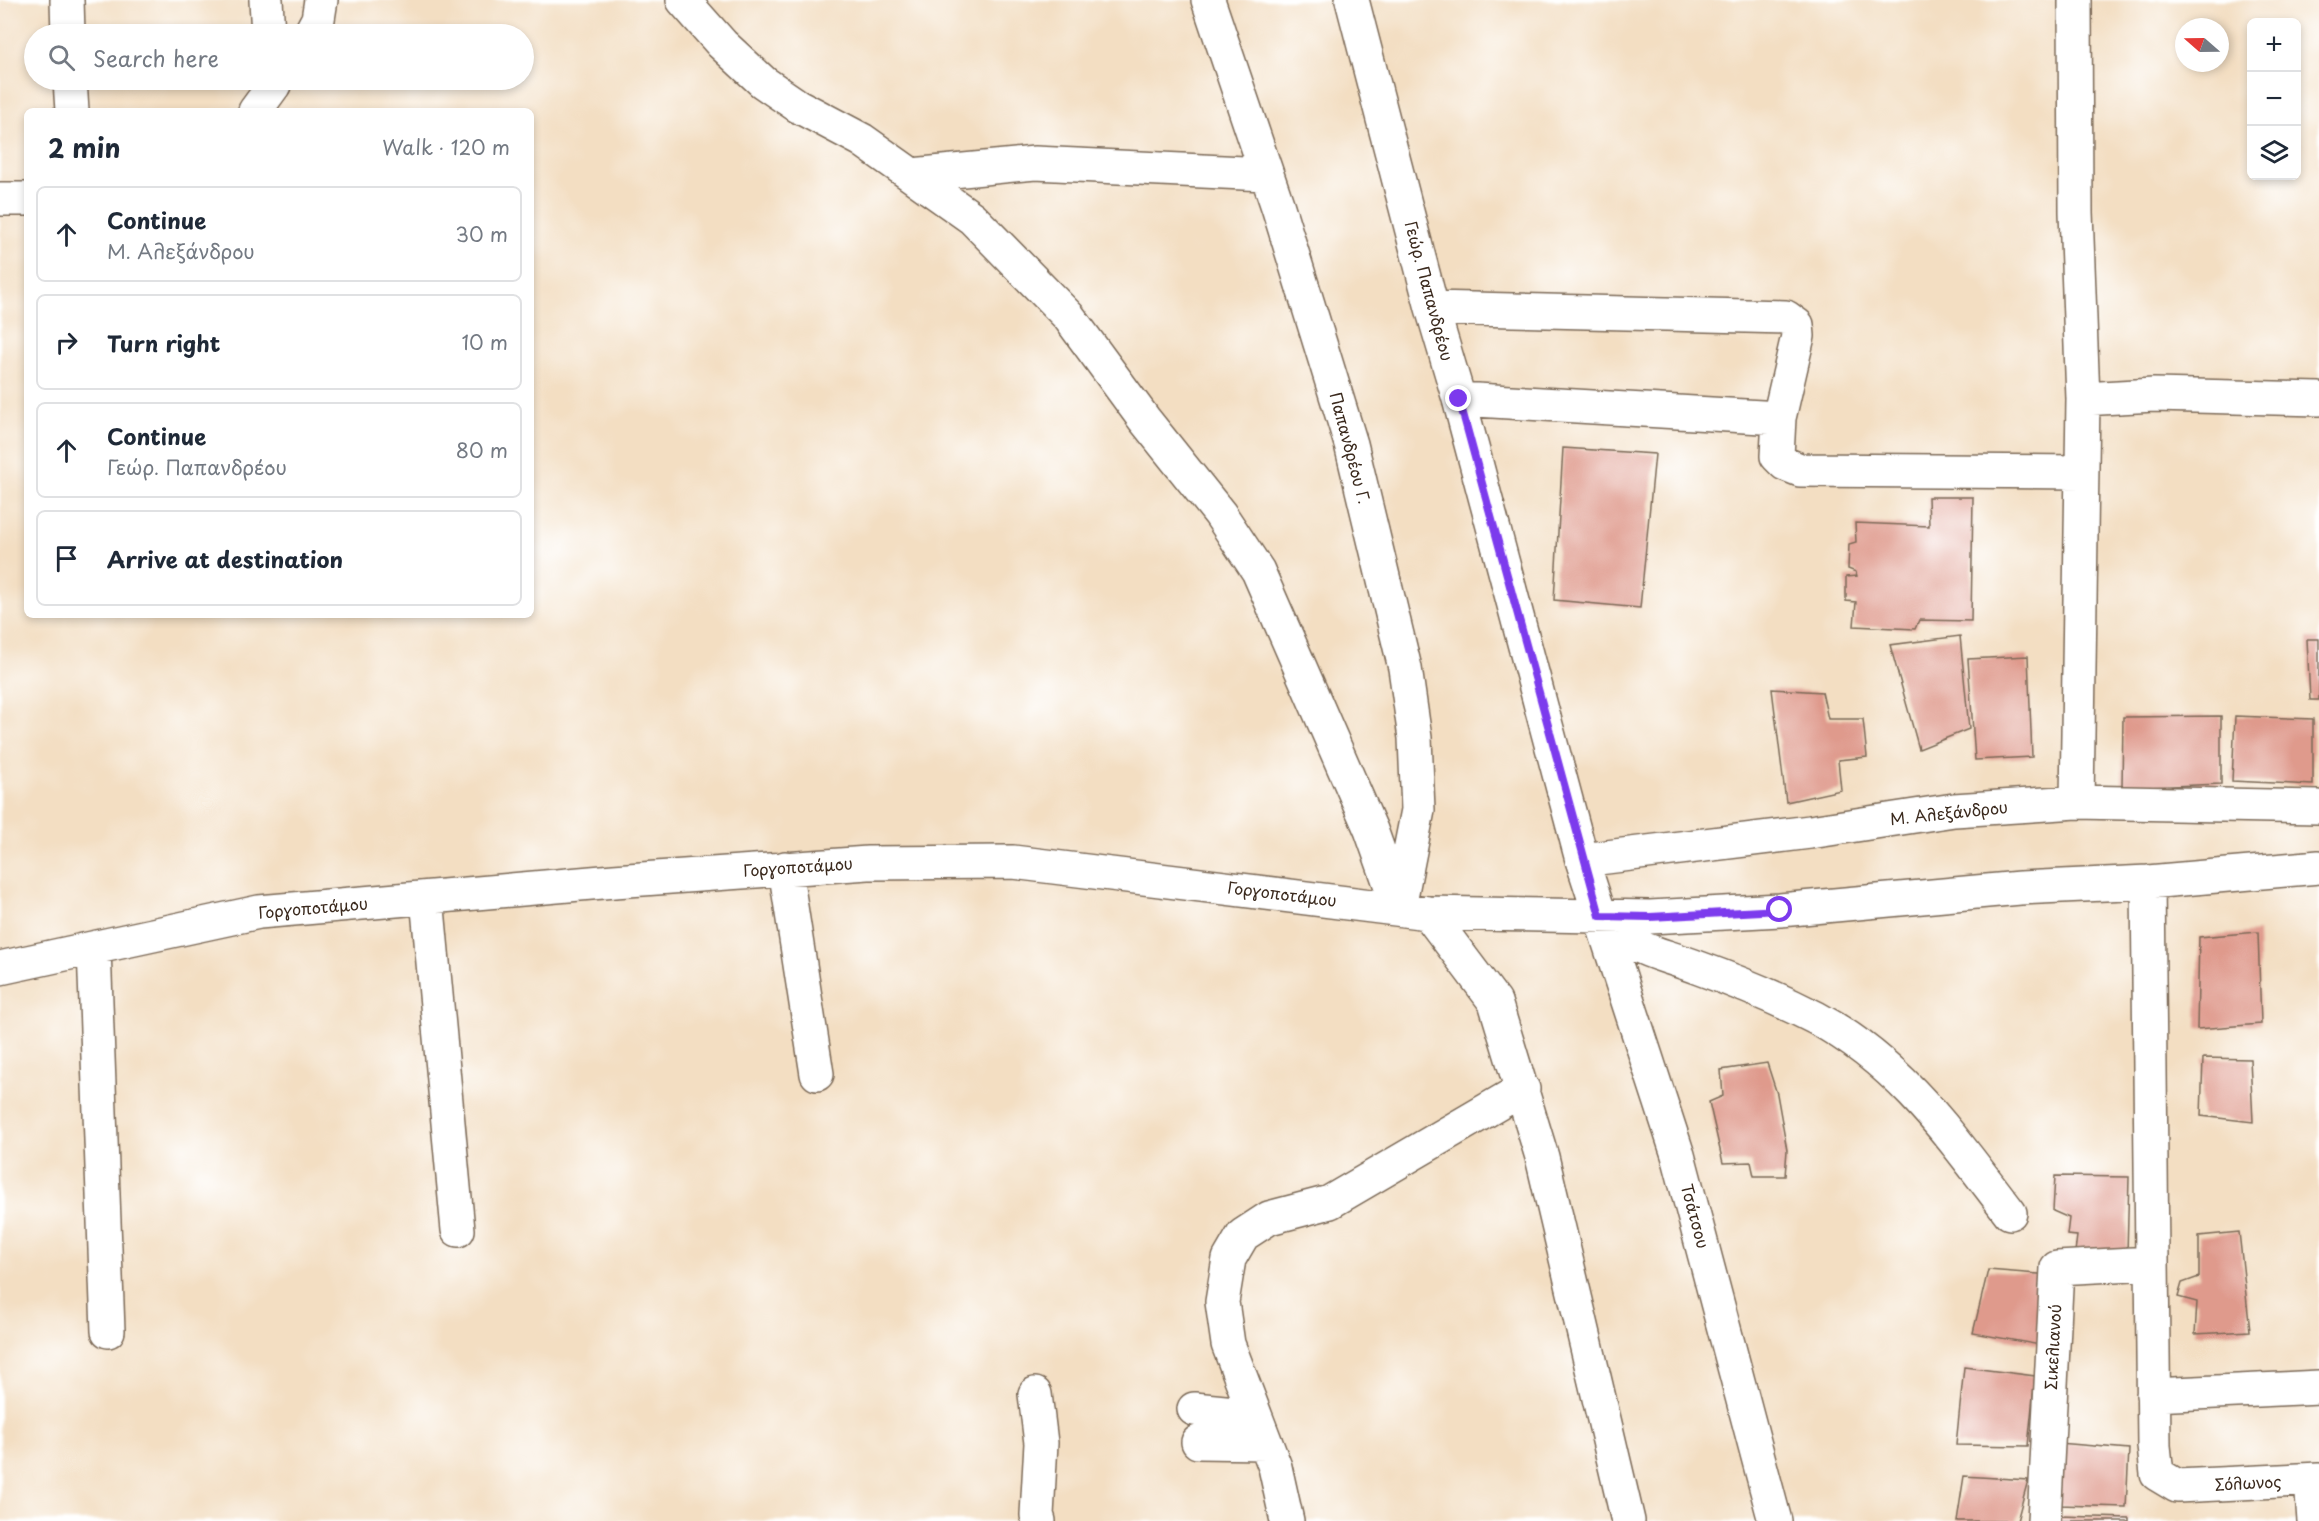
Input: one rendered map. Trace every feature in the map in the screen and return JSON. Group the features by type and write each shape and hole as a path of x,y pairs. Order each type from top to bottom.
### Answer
{"street":[{"path":"67,0 68,24"},
{"path":"266,0 267,24"},
{"path":"315,24 321,0"},
{"path":"683,0 722,44 763,82 798,106 862,140 972,218 1069,317 1144,418 1220,514 1258,572 1371,830 1413,911 1495,1002 1523,1089 1584,1328 1628,1521"},
{"name":"Παπανδρέου Γ.","path":"1208,0 1351,444 1405,668 1415,738 1418,810 1413,911"},
{"name":"Γεώρ. Παπανδρέου","path":"1352,0 1432,308 1459,399 1582,860"},
{"path":"2075,0 2076,212 2083,399 2077,802"},
{"path":"71,90 72,108"},
{"path":"257,108 270,90"},
{"path":"912,175 1035,163 1265,174"},
{"path":"0,199 24,199"},
{"path":"1432,308 1786,316 1797,325 1798,336 1779,418 1777,456 1785,465 1800,470 2081,472"},
{"path":"2083,399 2154,395 2319,399"},
{"path":"1459,399 1779,418"},
{"name":"Μ. Αλεξάνδρου","path":"1582,860 1810,832 1954,810 2077,802 2319,807"},
{"name":"Τσάτσου","path":"1582,860 1678,1155 1775,1521"},
{"name":"Γοργοποτάμου","path":"0,968 259,912 868,863 1013,862 1413,911 1600,916"},
{"path":"1600,916 1650,917 1768,911 2020,888 2148,882 2319,867"},
{"path":"785,868 817,1074"},
{"path":"2148,882 2154,1395 2319,1387"},
{"path":"427,898 458,1230"},
{"path":"1600,916 1628,942 1644,951 1697,967 1769,997 1815,1018 1854,1040 1892,1071 1924,1102 2010,1213"},
{"path":"94,948 108,1331"},
{"path":"1287,1521 1275,1467 1228,1344 1222,1302 1229,1259 1243,1235 1269,1218 1330,1202 1523,1089"},
{"name":"Σικελιανού","path":"2044,1521 2057,1269 2152,1263"},
{"path":"1035,1394 1041,1443 1037,1515 1039,1521"},
{"name":"Σόλωνος","path":"2154,1395 2154,1446 2157,1474 2165,1481 2177,1486 2315,1479"},
{"path":"1194,1409 1260,1429"},
{"path":"1198,1442 1260,1429"},
{"path":"2314,1521 2315,1479"}],"building":[{"path":"1563,448 1655,454 1640,608 1554,600"},
{"path":"1928,497 1973,497 1971,621 1919,620 1915,629 1854,626 1856,602 1846,601 1846,577 1857,576 1856,572 1848,569 1849,544 1856,542 1855,523 1929,526"},
{"path":"1960,636 1969,729 1919,749 1890,645"},
{"path":"2307,639 2319,639 2319,700 2310,700"},
{"path":"2028,656 2032,757 1975,760 1968,659"},
{"path":"1772,689 1822,692 1828,719 1863,719 1867,757 1838,760 1841,790 1786,802"},
{"path":"2221,716 2221,784 2122,788 2123,717"},
{"path":"2235,716 2313,719 2313,785 2232,781"},
{"path":"2258,932 2261,1024 2197,1029 2199,937"},
{"path":"2203,1058 2250,1059 2253,1122 2201,1116"},
{"path":"1767,1063 1777,1094 1787,1150 1785,1176 1754,1176 1751,1162 1723,1163 1709,1102 1723,1096 1721,1070"},
{"path":"2055,1176 2129,1177 2127,1254 2075,1252 2077,1236 2067,1235 2069,1218 2053,1211"},
{"path":"2239,1232 2250,1331 2195,1334 2197,1302 2178,1297 2182,1283 2199,1277 2199,1236"},
{"path":"1988,1270 2052,1275 2040,1345 1973,1333"},
{"path":"1964,1367 2035,1376 2028,1446 1956,1445"},
{"path":"2059,1443 2129,1449 2126,1507 2059,1505"},
{"path":"1964,1476 2028,1480 2017,1521 1957,1521"},
{"path":"2059,1516 2129,1518 2129,1521 2059,1521"}],"route":[{"path":"1459,399 1582,860 1600,916 1650,917 1780,910"}]}
